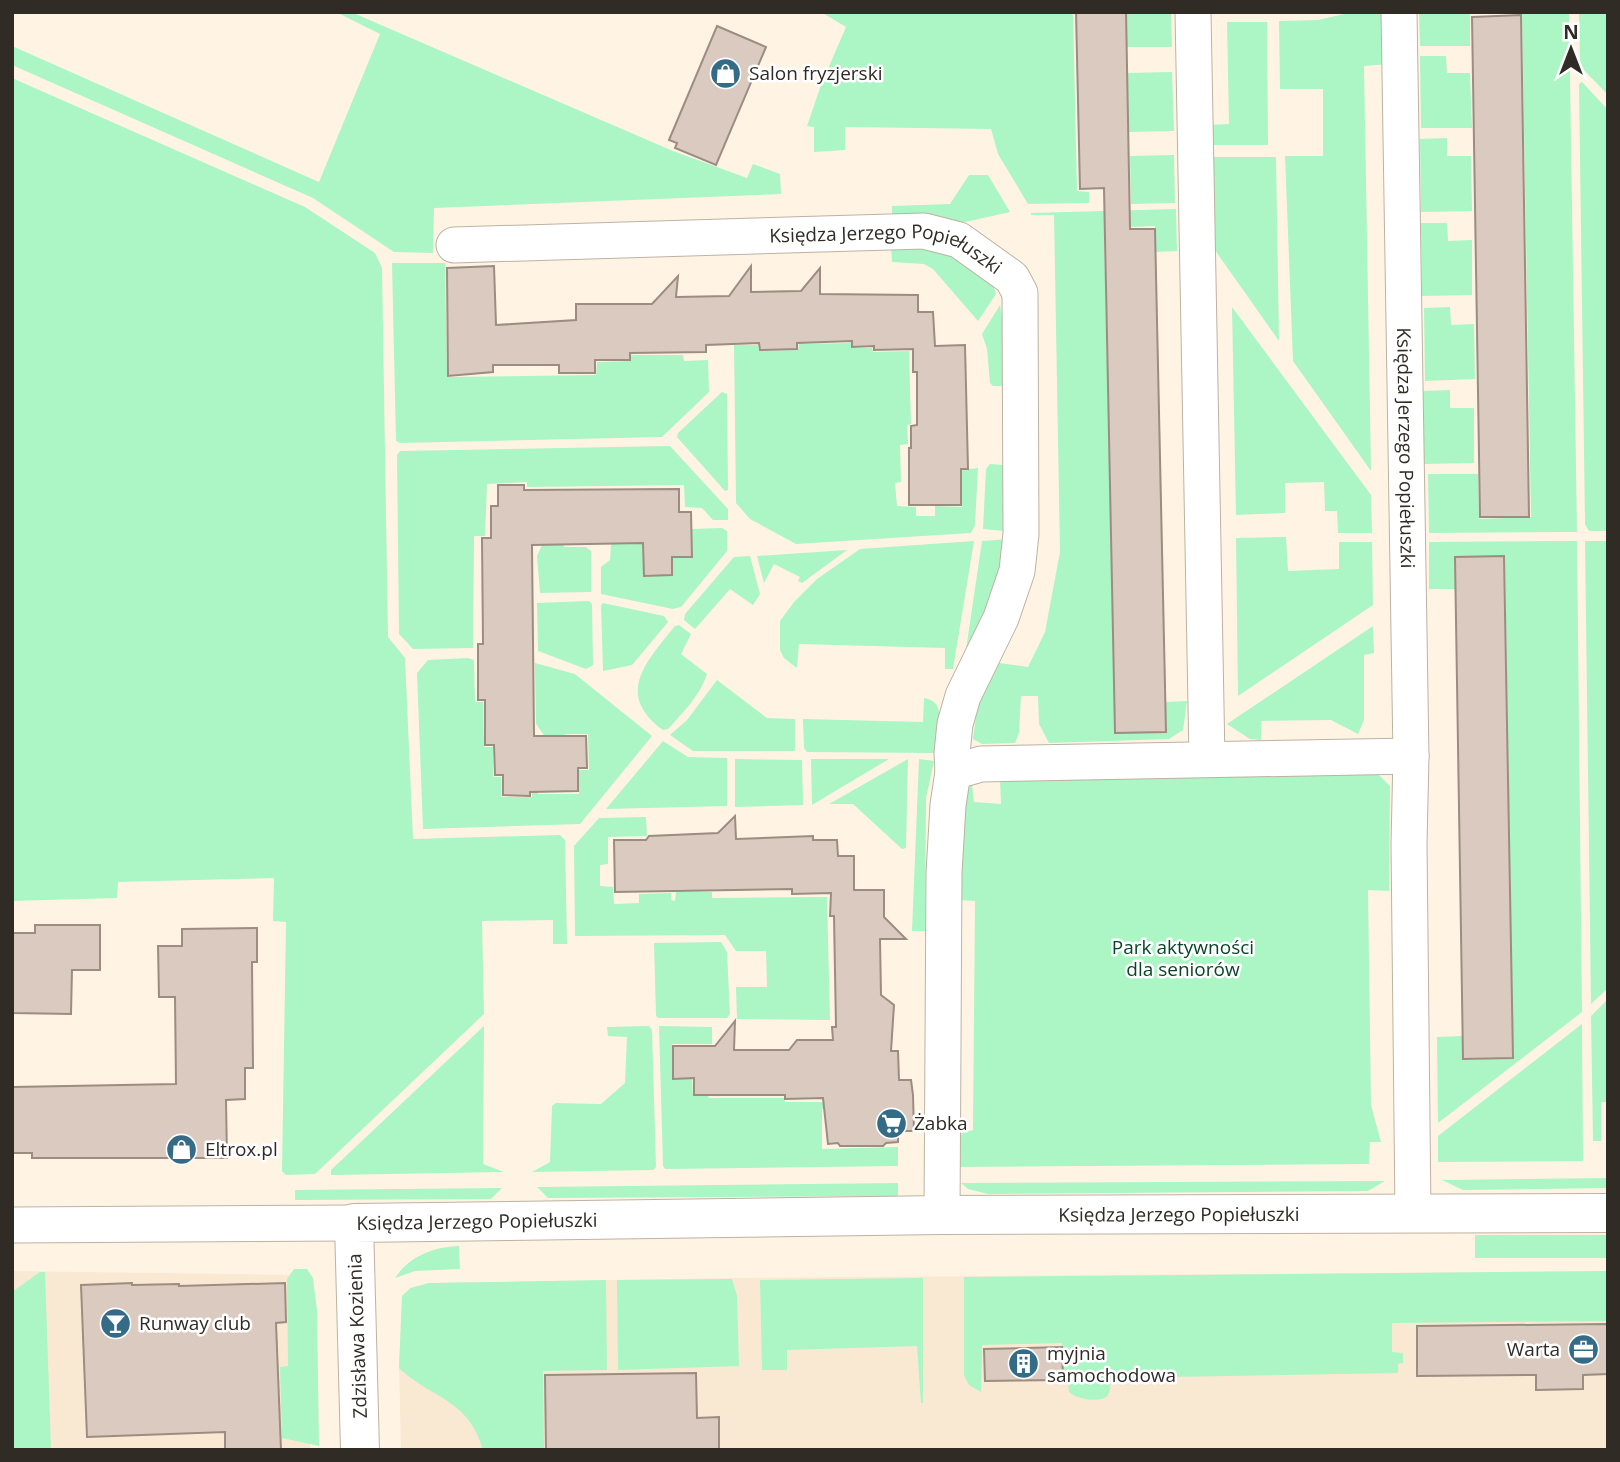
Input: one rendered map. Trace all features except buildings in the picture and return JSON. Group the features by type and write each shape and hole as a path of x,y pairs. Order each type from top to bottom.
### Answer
{"street":[{"path":"1193,12 1207,759"},
{"name":"Księdza Jerzego Popiełuszki","path":"1399,12 1411,756 1409,844 1413,1213"},
{"name":"Księdza Jerzego Popiełuszki","path":"454,245 924,231 959,240 1012,278 1020,293 1021,534 1017,570 1002,618 963,696 955,724 952,753 953,772 944,873 942,1215"},
{"path":"953,772 981,764 1411,756"},
{"name":"Księdza Jerzego Popiełuszki","path":"12,1225 942,1215 1606,1213"},
{"name":"Zdzisława Kozienia","path":"354,1223 360,1450"}],"shaded area":[{"path":"12,1271 303,1275 310,1450 12,1450"},
{"path":"1608,1271 1608,1450 401,1450 399,1368 402,1296 410,1288 429,1283"}],"green space":[{"path":"336,12 351,12 673,151 747,178 753,164 780,174 781,194 434,208 433,253 394,252 313,198 12,65 12,46 319,182 380,34"},
{"path":"821,12 1073,12 1077,191 1089,192 1089,203 1028,204 998,154 991,129 845,127 845,150 814,152 814,127 807,126 846,27"},
{"path":"1127,12 1171,12 1172,47 1127,47"},
{"path":"1353,12 1385,12 1389,64 1364,66 1371,471 1293,361 1285,156 1323,156 1323,89 1280,89 1279,21 1318,20"},
{"path":"1419,12 1569,12 1577,532 1429,533 1428,474 1478,474 1479,519 1531,517 1522,14 1470,14 1470,46 1420,46"},
{"path":"1579,12 1608,12 1608,95 1580,66"},
{"path":"1227,22 1267,22 1268,145 1208,145 1209,125 1229,124"},
{"path":"1420,56 1446,56 1447,73 1470,73 1472,128 1421,128"},
{"path":"1172,72 1174,131 1128,132 1127,73"},
{"path":"12,78 305,207 375,253 382,268 388,637 405,658 413,839 560,835 565,840 567,944 553,944 553,920 482,921 484,1014 315,1174 286,1175 282,1171 286,922 273,921 274,878 118,882 117,898 12,901"},
{"path":"1582,82 1608,110 1608,531 1589,531 1585,524 1579,84"},
{"path":"1447,138 1447,156 1471,156 1472,211 1421,212 1420,139"},
{"path":"1174,155 1175,203 1131,204 1130,156"},
{"path":"1209,157 1276,157 1279,341 1212,246"},
{"path":"969,175 988,175 1010,212 961,223 923,214 892,214 892,206 950,204"},
{"path":"1176,209 1177,251 1156,252 1155,226 1104,228 1115,733 1166,732 1166,702 1187,701 1183,730 1169,739 1049,743 1039,724 1038,696 1021,696 1019,733 1015,743 982,744 973,739 977,707 999,663 1028,667 1045,632 1060,552 1054,215 1031,213"},
{"path":"1421,223 1447,223 1448,241 1472,240 1472,295 1422,296"},
{"path":"891,245 947,251 993,284 996,294 978,321 933,269 924,264 892,262"},
{"path":"392,263 445,263 447,377 596,375 597,362 631,361 631,355 683,355 684,361 708,360 709,392 662,437 400,443 396,441"},
{"path":"1000,305 1004,331 1002,386 993,386 990,383 987,349 982,334"},
{"path":"1232,307 1371,495 1372,533 1338,533 1337,511 1325,511 1324,482 1285,483 1285,513 1236,515"},
{"path":"1450,307 1451,325 1474,324 1475,379 1425,381 1424,308"},
{"path":"851,343 851,348 872,348 873,352 909,351 911,424 907,425 908,444 900,445 901,482 895,483 897,506 916,507 916,516 935,516 935,506 962,507 962,470 978,468 975,525 971,533 796,544 750,519 736,503 734,345 758,345 759,351 798,350 799,344"},
{"path":"1450,390 1450,408 1474,408 1474,463 1424,464 1423,391"},
{"path":"722,392 727,394 728,490 725,491 677,437 678,433"},
{"path":"670,446 728,509 728,520 713,520 702,508 685,507 684,485 527,487 527,482 487,484 485,536 474,536 473,648 413,649 399,634 397,455 400,451"},
{"path":"990,464 1003,465 1004,531 983,529 986,469"},
{"path":"722,528 727,531 727,551 681,607 673,609 601,594 601,567 610,560 611,544 630,544 643,538 644,575 672,575 672,557 692,556 691,529"},
{"path":"1286,537 1288,571 1339,569 1339,542 1372,542 1373,605 1238,696 1236,538"},
{"path":"1009,539 982,625 964,663 982,541"},
{"path":"974,541 953,669 945,669 945,648 799,644 797,668 784,658 780,650 780,621 817,579 860,549"},
{"path":"1577,541 1582,1012 1438,1123 1437,1037 1462,1036 1463,1060 1513,1058 1505,556 1455,556 1455,589 1429,589 1429,542"},
{"path":"1585,541 1608,541 1608,988 1591,1004"},
{"path":"543,543 586,547 591,551 591,592 540,593 537,556"},
{"path":"847,550 802,583 798,581 800,577 774,564 764,583 757,556"},
{"path":"750,556 760,594 753,605 730,589 695,629 684,620 685,614 734,557"},
{"path":"589,601 592,604 593,665 586,669 538,651 537,603"},
{"path":"603,603 664,616 668,622 632,665 603,671"},
{"path":"679,625 691,634 681,654 707,674 691,703 668,729 663,730 648,717 640,703 638,691 640,678 654,652 675,626"},
{"path":"1373,626 1374,653 1364,655 1364,720 1358,734 1331,720 1261,721 1261,740 1250,739 1227,724"},
{"path":"428,660 474,660 475,702 483,702 484,747 493,747 493,777 501,777 501,797 532,797 532,791 538,791 538,794 579,794 579,770 589,770 588,734 565,734 564,738 546,738 536,724 535,663 575,674 652,736 580,824 423,829 417,673"},
{"path":"717,680 767,718 795,719 795,751 693,751 670,735 687,720"},
{"path":"924,698 931,700 938,707 936,753 807,752 804,748 803,719 923,722"},
{"path":"663,741 688,757 727,758 727,806 606,809"},
{"path":"735,759 802,760 803,805 735,807"},
{"path":"811,759 889,759 812,805"},
{"path":"908,759 906,848 902,849 853,804 829,804"},
{"path":"919,759 934,761 926,798 925,931 912,931"},
{"name":"Park aktywności dla seniorów","path":"1373,769 1390,786 1389,891 1368,890 1371,1105 1381,1142 1370,1142 1369,1164 955,1167 955,1135 973,1130 975,901 956,900 961,795 972,784 974,802 1001,804 1000,778"},
{"path":"646,817 647,836 608,837 608,864 600,865 600,886 613,887 614,904 639,903 639,894 671,893 671,900 675,901 676,892 712,892 712,898 827,897 830,1020 737,1019 736,987 767,987 766,951 736,951 725,935 575,936 574,846 599,818"},
{"path":"721,942 727,952 730,1014 727,1018 658,1018 654,943"},
{"path":"1608,999 1608,1102 1601,1102 1601,1141 1593,1141 1591,1016"},
{"path":"1582,1024 1583,1161 1438,1162 1438,1136"},
{"path":"484,1026 483,1164 504,1172 331,1175 331,1170"},
{"path":"649,1026 652,1030 656,1167 653,1170 532,1172 550,1162 552,1106 556,1103 601,1104 625,1083 627,1037 608,1036 607,1027"},
{"path":"659,1026 712,1027 712,1044 672,1044 672,1079 692,1079 693,1096 831,1102 831,1109 822,1109 822,1149 898,1147 898,1166 665,1169"},
{"path":"1608,1178 1608,1188 1463,1190 1442,1180"},
{"path":"1385,1181 1368,1191 988,1194 968,1189 961,1183"},
{"path":"898,1183 898,1196 548,1198 537,1187"},
{"path":"502,1188 491,1199 295,1200 295,1190"},
{"path":"1475,1235 1608,1235 1608,1258 1475,1258"},
{"path":"459,1246 460,1269 415,1271 395,1278 415,1258 423,1254 440,1248"},
{"path":"294,1269 307,1269 313,1278 317,1310 319,1446 282,1438 280,1367 288,1366 287,1279"},
{"path":"1608,1271 1608,1321 1392,1323 1392,1352 1403,1353 1403,1363 1398,1364 1398,1373 1111,1378 1110,1389 1105,1398 1088,1400 1069,1392 1068,1378 1064,1378 1062,1343 982,1345 981,1392 969,1385 964,1375 964,1277"},
{"path":"40,1272 45,1272 51,1450 12,1450 12,1292"},
{"path":"923,1278 923,1403 917,1346 787,1350 787,1370 762,1370 760,1280"},
{"path":"732,1279 737,1296 739,1366 618,1370 617,1280"},
{"path":"606,1280 607,1370 543,1371 544,1450 483,1450 476,1433 459,1410 399,1368 402,1296 411,1288 429,1283"}],"place":[{"name":"Salon fryzjerski","path":"726,73"},
{"name":"Żabka","path":"891,1123"},
{"name":"Eltrox.pl","path":"182,1149"},
{"name":"Runway club","path":"116,1323"},
{"name":"Warta","path":"1583,1349"},
{"name":"myjnia samochodowa","path":"1024,1364"}]}
